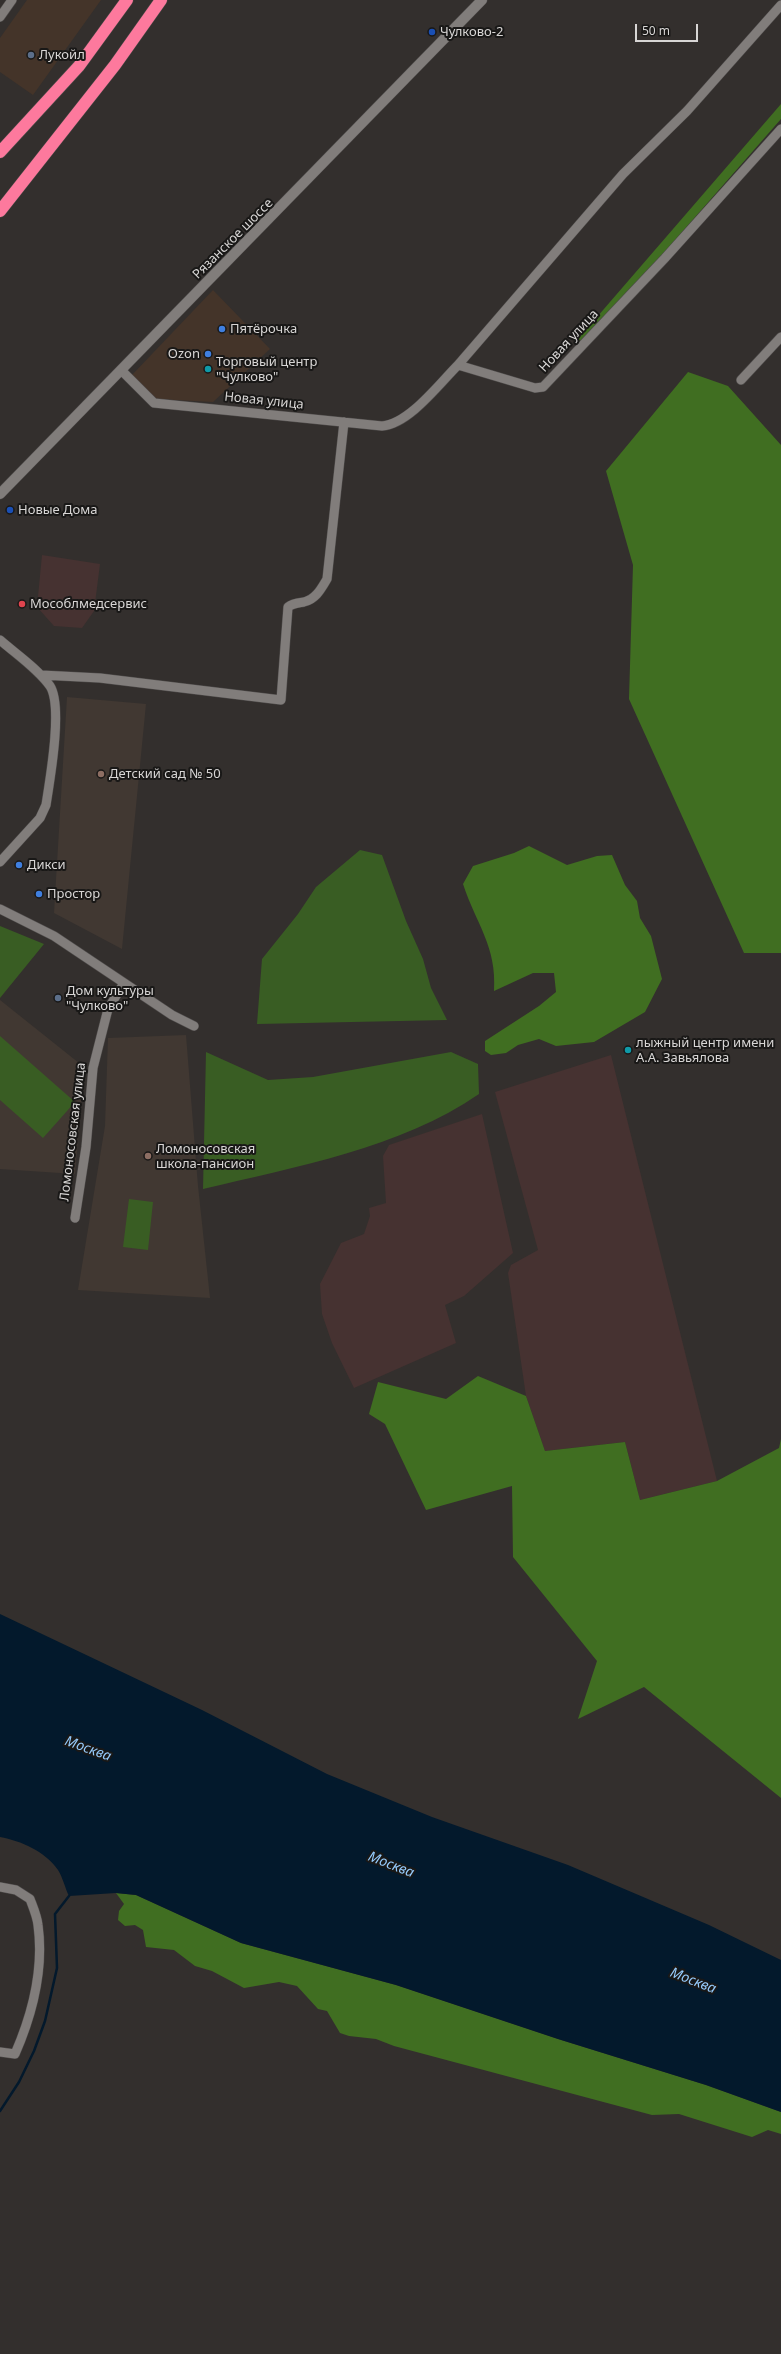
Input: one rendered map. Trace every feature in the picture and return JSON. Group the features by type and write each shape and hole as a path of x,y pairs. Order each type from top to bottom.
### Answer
{"highway":[{"path":"0,152 79,66 127,0"},
{"path":"0,211 115,65 161,0"}],"main road":[{"name":"Рязанское шоссе","path":"0,494 482,0"}],"street":[{"path":"0,17 12,0"},
{"path":"458,365 623,174 687,111 781,5"},
{"name":"Новая улица","path":"121,370 154,403 344,422 391,425 404,418 458,365 535,388 543,387 666,258 781,129"},
{"path":"741,380 781,337"},
{"path":"41,675 100,678 281,700 288,607 292,604 306,602 318,594 327,579 344,422"},
{"path":"0,640 41,675 51,687 56,706 46,805 40,818 0,862"},
{"path":"0,909 54,936 172,1015 194,1026"},
{"name":"Ломоносовская улица","path":"75,1218 86,1147 92,1068 108,1009 124,983"},
{"path":"0,1887 16,1890 30,1899 38,1925 38,1979 24,2034 15,2054 0,2052"}],"shaded area":[{"name":"Лукойл","path":"27,0 101,0 33,95 0,72 0,38"},
{"path":"213,290 270,349 213,402 156,399 132,375"},
{"path":"42,555 100,564 94,611 82,628 54,626 37,607"},
{"name":"Детский сад № 50","path":"67,697 146,704 122,949 54,913"},
{"path":"0,1000 84,1067 75,1174 0,1169"},
{"name":"Ломоносовская школа-пансион","path":"186,1035 198,1186 210,1298 78,1290 105,1126 108,1038"},
{"path":"611,1055 717,1481 640,1500 625,1442 545,1451 526,1396 508,1273 511,1265 538,1250 495,1092"},
{"path":"482,1114 513,1253 464,1296 445,1305 456,1343 354,1388 332,1343 322,1314 320,1284 341,1243 364,1234 370,1216 369,1208 386,1203 383,1156 389,1145"}],"green space":[{"path":"781,104 781,119 584,344 578,339"},
{"path":"688,372 728,386 781,445 781,953 744,953 629,699 633,565 606,471"},
{"path":"529,846 567,865 597,856 612,855 625,885 637,901 640,918 651,936 662,979 645,1012 594,1042 556,1046 539,1039 518,1045 506,1053 491,1055 485,1051 485,1041 539,1006 556,992 554,973 533,973 494,991 494,975 489,948 463,884 473,866 514,853"},
{"path":"360,850 382,855 406,921 423,959 431,988 447,1020 257,1024 262,959 298,914 316,887"},
{"path":"0,926 44,944 0,998"},
{"path":"0,1036 75,1102 43,1138 0,1100"},
{"path":"206,1052 268,1080 313,1077 451,1052 478,1064 479,1094 449,1113 416,1129 382,1142 310,1164 203,1189"},
{"path":"129,1199 153,1202 148,1250 123,1247"},
{"path":"478,1376 526,1396 545,1451 625,1442 640,1500 717,1481 779,1448 781,1439 781,1798 644,1687 578,1719 597,1661 513,1557 512,1486 426,1510 385,1424 369,1414 378,1382 446,1399"},
{"path":"116,1893 136,1895 241,1943 396,1985 558,2039 706,2085 781,2112 781,2134 768,2130 752,2137 679,2114 652,2115 394,2046 376,2039 349,2036 340,2033 327,2011 318,2009 297,1986 279,1982 244,1988 212,1971 195,1966 174,1950 146,1947 143,1930 135,1925 125,1926 118,1920 119,1911 124,1904"}],"water":[{"name":"Москва","path":"0,1614 202,1710 327,1774 432,1817 568,1865 709,1925 781,1960 781,2112 706,2085 558,2039 396,1985 241,1943 136,1895 116,1893 69,1896 58,1870 46,1857 24,1844 0,1837"}],"waterway":[{"path":"0,2111 19,2082 34,2051 45,2021 57,1968 55,1914 69,1896"}],"place":[{"name":"Чулково-2","path":"432,32"},
{"name":"Лукойл","path":"31,55"},
{"name":"Пятёрочка","path":"222,329"},
{"name":"Ozon","path":"208,354"},
{"name":"Торговый центр \"Чулково\"","path":"208,369"},
{"name":"Новые Дома","path":"10,510"},
{"name":"Мособлмедсервис","path":"22,604"},
{"name":"Детский сад № 50","path":"101,774"},
{"name":"Дикси","path":"19,865"},
{"name":"Простор","path":"39,894"},
{"name":"Дом культуры \"Чулково\"","path":"58,998"},
{"name":"лыжный центр имени А.А. Завьялова","path":"628,1050"},
{"name":"Ломоносовская школа-пансион","path":"148,1156"}]}
